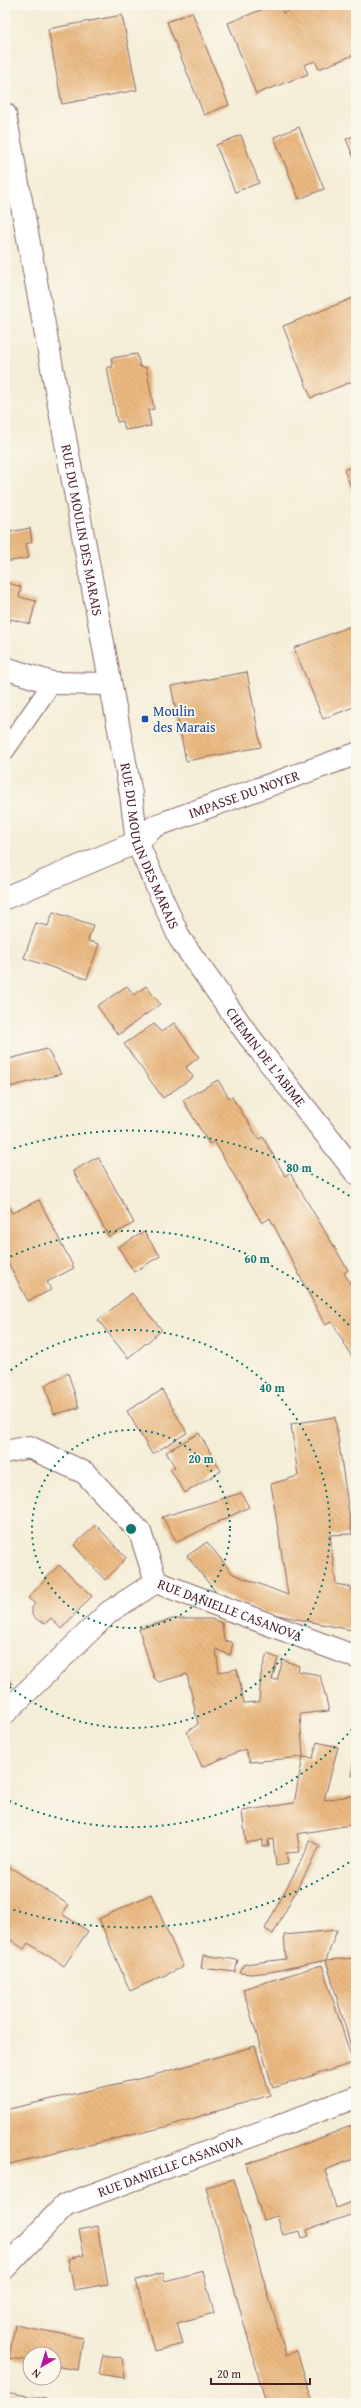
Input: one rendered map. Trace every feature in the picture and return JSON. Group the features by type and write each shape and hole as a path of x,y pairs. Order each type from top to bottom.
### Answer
{"street":[{"name":"RUE DU MOULIN DES MARAIS","path":"5,114 131,794 137,842 180,939"},
{"path":"5,668 52,683 110,684"},
{"name":"IMPASSE DU NOYER","path":"5,898 137,842 155,826 356,754"},
{"name":"CHEMIN DE L'ABIME","path":"180,939 248,1035 356,1173"},
{"path":"5,1452 29,1447 85,1473 140,1532 156,1582"},
{"name":"RUE DANIELLE CASANOVA","path":"5,1713 109,1612 156,1582 356,1657"},
{"name":"RUE DANIELLE CASANOVA","path":"5,2268 65,2205 356,2097"}],"lane":[{"path":"5,751 52,683"}],"building":[{"path":"273,5 280,5 283,13 295,8 293,5 356,5 356,54 319,69 315,61 304,65 308,74 256,94 228,23"},
{"path":"192,12 229,105 204,115 167,22"},
{"path":"122,15 137,90 62,104 48,29"},
{"path":"299,127 324,189 299,199 274,137"},
{"path":"241,135 259,183 235,192 216,145"},
{"path":"356,135 356,163 346,139"},
{"path":"356,297 356,380 311,398 283,326"},
{"path":"137,354 140,367 146,367 154,409 148,410 151,426 125,430 123,421 117,422 107,367 113,367 111,358"},
{"path":"356,465 356,500 344,470"},
{"path":"30,528 32,542 26,544 29,558 5,562 5,533"},
{"path":"5,582 21,587 19,597 36,601 30,624 11,619 9,624 5,623"},
{"path":"356,624 356,706 323,719 294,648"},
{"path":"247,672 261,747 186,761 171,686"},
{"path":"53,912 93,925 88,941 99,944 87,979 24,958 36,923 48,926"},
{"path":"127,986 134,995 146,986 160,1004 118,1035 97,1006"},
{"path":"174,1023 199,1057 186,1067 193,1077 163,1098 124,1044 154,1024 161,1032"},
{"path":"47,1049 61,1074 5,1088 5,1060"},
{"path":"218,1080 229,1098 232,1097 259,1139 263,1137 285,1176 290,1173 348,1270 344,1273 351,1285 354,1283 356,1286 356,1357 353,1359 332,1322 325,1325 270,1218 262,1223 214,1141 209,1144 183,1100"},
{"path":"98,1157 134,1223 109,1237 73,1171"},
{"path":"5,1199 12,1213 39,1200 74,1268 47,1282 51,1290 28,1301 5,1257"},
{"path":"144,1232 160,1256 134,1272 118,1247"},
{"path":"132,1293 162,1330 128,1358 98,1320"},
{"path":"68,1373 79,1408 54,1414 45,1385"},
{"path":"162,1390 187,1433 152,1454 127,1411"},
{"path":"335,1417 352,1534 330,1535 336,1584 351,1587 354,1599 351,1630 263,1612 215,1591 187,1556 207,1542 233,1574 288,1595 271,1484 298,1476 291,1424"},
{"path":"199,1433 221,1471 185,1493 170,1469 175,1467 166,1452"},
{"path":"241,1493 249,1507 177,1542 162,1517"},
{"path":"96,1525 126,1558 105,1580 74,1545"},
{"path":"59,1565 92,1596 61,1629 51,1618 46,1623 39,1621 32,1615 32,1608 35,1604 28,1598"},
{"path":"173,1619 211,1619 222,1623 224,1640 233,1643 230,1655 216,1649 219,1672 237,1669 244,1703 259,1702 261,1674 267,1654 278,1658 272,1680 277,1680 283,1660 299,1666 298,1671 320,1675 329,1711 300,1714 303,1757 250,1762 245,1749 202,1767 187,1732 198,1724 187,1674 159,1682 154,1678 139,1629"},
{"path":"5,1677 12,1684 5,1691"},
{"path":"317,1742 338,1747 324,1800 356,1795 356,1824 297,1834 300,1852 286,1853 288,1864 276,1866 273,1839 268,1840 269,1846 263,1846 263,1840 246,1843 242,1811 294,1803 303,1757 313,1758"},
{"path":"353,1762 356,1762 356,1776 352,1776"},
{"path":"309,1840 320,1846 273,1934 265,1929 306,1851"},
{"path":"5,1864 69,1905 62,1914 88,1931 64,1966 28,1943 24,1949 5,1936"},
{"path":"151,1894 183,1967 130,1991 99,1919"},
{"path":"337,1930 326,1960 270,1972 251,1974 240,1973 245,1964 286,1959 284,1935"},
{"path":"203,1955 238,1960 235,1972 201,1968"},
{"path":"355,1958 356,1963 356,2064 326,1960"},
{"path":"322,1965 353,2063 273,2088 243,1989"},
{"path":"255,2046 270,2095 165,2127 5,2165 5,2110 151,2076"},
{"path":"356,2124 356,2158 325,2170 336,2208 356,2200 356,2213 307,2230 309,2236 302,2238 300,2231 283,2235 277,2216 263,2220 246,2164 297,2147"},
{"path":"234,2179 286,2355 297,2351 313,2403 266,2403 206,2187"},
{"path":"97,2226 108,2284 74,2290 68,2259 84,2255 79,2230"},
{"path":"203,2271 214,2313 177,2323 183,2344 154,2351 136,2280 163,2273 165,2281"},
{"path":"15,2325 83,2338 78,2370 62,2367 62,2346 22,2346 22,2360 9,2358"},
{"path":"103,2355 122,2358 125,2378 99,2374"},
{"path":"5,2392 46,2399 45,2403 5,2403"}],"place":[{"name":"Moulin des Marais","path":"145,719"}]}
